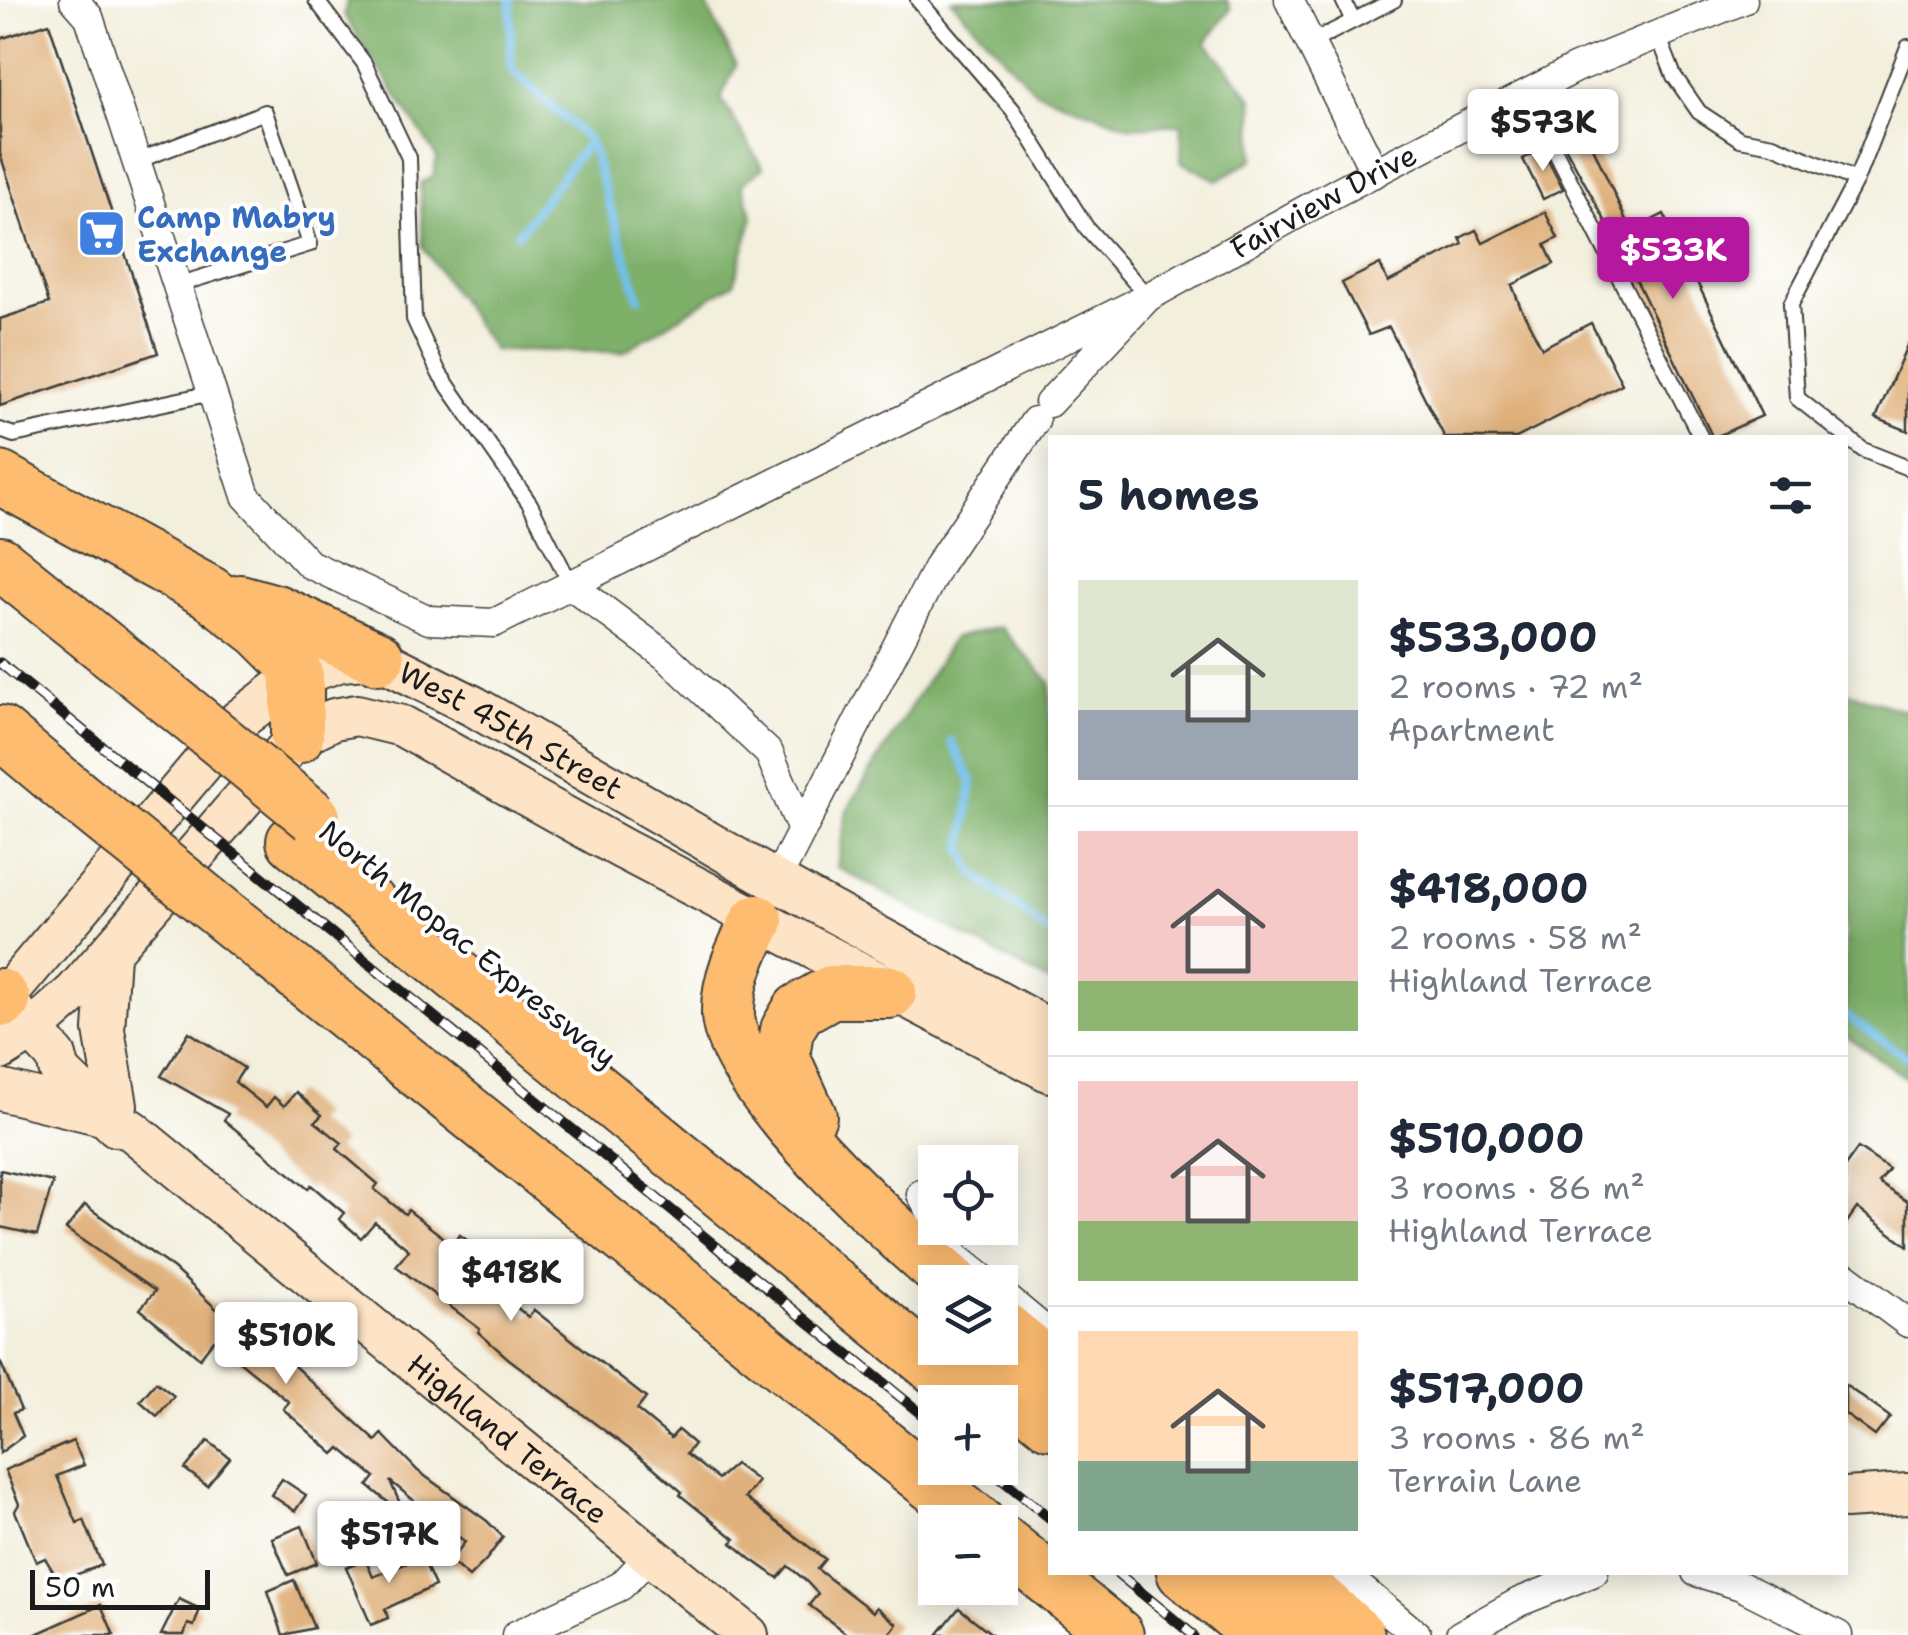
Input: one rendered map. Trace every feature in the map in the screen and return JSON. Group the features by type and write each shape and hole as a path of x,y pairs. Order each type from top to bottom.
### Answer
{"highway":[{"path":"0,478 209,592 279,649 297,676 298,738"},
{"name":"North Mopac Expressway","path":"0,563 152,706 918,1315"},
{"path":"209,592 276,611 378,658"},
{"path":"0,603 152,706"},
{"path":"0,732 64,806 956,1505"},
{"path":"0,774 64,806"},
{"path":"304,829 956,1385"},
{"path":"767,901 730,986 728,1018 740,1052 806,1142 934,1265"},
{"path":"220,931 918,1518"},
{"path":"834,1168 783,1058 787,1030 799,1010 831,992 890,992"},
{"path":"1018,1340 1048,1364"},
{"path":"979,1365 1048,1421"},
{"path":"1018,1437 1048,1461"},
{"path":"1018,1555 1117,1635"},
{"path":"1188,1575 1260,1635"},
{"path":"1236,1575 1308,1635"},
{"path":"1291,1575 1358,1635"},
{"path":"1018,1600 1062,1635"}],"main road":[{"name":"West 45th Street","path":"15,1023 212,750 268,695 297,676 341,661 378,658 475,707 767,901 890,992 1048,1071"},
{"name":"West 45th Street","path":"15,1023 110,955 298,738 334,719 357,715 402,726 767,901 1048,1029"},
{"path":"0,1090 118,1117 104,1030 110,955"},
{"name":"Highland Terrace","path":"15,1023 71,1060 118,1117 748,1635"},
{"path":"1848,1498 1908,1494"}],"street":[{"path":"74,0 90,18 246,496 308,564 429,620 494,622 1148,297"},
{"path":"1290,0 1375,173"},
{"name":"Fairview Drive","path":"767,901 801,828 940,564 1042,412 1148,297 1526,94 1744,0"},
{"path":"1022,360 1041,368 1050,382 1042,412"},
{"path":"572,586 666,656 769,753 801,828"},
{"path":"949,1245 966,1265"},
{"path":"1848,1278 1908,1323"},
{"path":"1018,1308 1048,1332"},
{"path":"516,1635 621,1586 649,1556"},
{"path":"1345,1575 1418,1635"},
{"path":"1460,1635 1519,1602 1586,1575"},
{"path":"1713,1575 1742,1580 1838,1635"}],"lane":[{"path":"316,0 364,63 409,158 414,320 439,373 530,504 572,586"},
{"path":"918,0 1013,110 1086,227 1148,297"},
{"path":"1343,0 1354,21"},
{"path":"1310,43 1394,0"},
{"path":"1658,35 1674,76 1699,112 1740,139 1773,144 1856,180"},
{"path":"1844,435 1796,398 1791,304 1856,180 1908,46"},
{"path":"1526,94 1699,435"},
{"path":"136,161 266,112 310,244 177,285"},
{"path":"0,430 14,435 212,394"},
{"path":"1848,438 1863,450 1908,468"}],"green space":[{"path":"347,0 704,0 736,65 721,98 763,168 742,184 753,217 734,283 623,352 493,350 423,247 420,183 433,177 437,157 344,15"},
{"path":"951,0 1227,0 1231,9 1206,42 1253,99 1254,159 1217,180 1181,162 1182,124 1131,127 1035,91"},
{"path":"1000,627 1048,680 1048,981 837,867 847,810 953,638"},
{"path":"1848,692 1908,712 1908,1079 1848,1037"}],"building":[{"path":"49,23 158,353 0,406 0,319 49,303 0,154 0,39"},
{"path":"1585,130 1631,231 1664,214 1762,416 1712,435 1626,259 1562,141"},
{"path":"1542,149 1563,189 1543,199 1523,159"},
{"path":"1545,212 1558,238 1545,245 1554,264 1512,285 1520,306 1542,348 1591,323 1622,384 1522,435 1443,435 1389,327 1369,335 1342,283 1380,264 1388,282 1463,244 1460,238 1476,230 1483,243"},
{"path":"1908,343 1908,431 1876,418"},
{"path":"189,1032 244,1068 235,1082 266,1107 274,1097 284,1106 296,1092 322,1115 315,1122 342,1143 337,1149 378,1184 374,1189 405,1214 408,1210 453,1245 460,1235 507,1270 493,1287 528,1317 534,1310 646,1398 637,1410 671,1438 678,1430 694,1444 686,1454 718,1479 735,1464 758,1481 745,1498 825,1559 817,1569 873,1612 876,1607 897,1624 888,1635 848,1635 809,1605 818,1594 788,1566 778,1578 751,1559 732,1543 735,1539 680,1495 682,1492 653,1467 509,1359 478,1332 480,1329 396,1266 409,1250 375,1222 361,1238 339,1219 344,1213 311,1185 308,1189 224,1120 228,1114 161,1076"},
{"path":"1858,1148 1889,1169 1879,1183 1908,1202 1908,1246 1857,1208 1848,1221 1848,1162"},
{"path":"0,1170 53,1182 37,1235 0,1227"},
{"path":"85,1205 174,1269 243,1334 246,1330 264,1345 267,1341 376,1441 382,1434 418,1471 487,1521 503,1537 486,1560 469,1577 450,1561 465,1542 390,1481 406,1517 368,1486 375,1477 340,1448 334,1454 283,1409 289,1402 214,1340 200,1358 140,1309 155,1291 66,1229"},
{"path":"0,1361 21,1410 13,1413 23,1436 0,1453"},
{"path":"156,1382 174,1396 157,1416 140,1401"},
{"path":"1848,1387 1890,1417 1875,1436 1848,1416"},
{"path":"73,1441 84,1465 57,1476 77,1523 84,1520 102,1565 59,1581 45,1558 36,1562 15,1511 19,1504 5,1470"},
{"path":"208,1441 230,1458 207,1486 185,1469"},
{"path":"282,1479 306,1495 295,1511 271,1495"},
{"path":"302,1526 317,1563 288,1575 272,1538"},
{"path":"422,1557 435,1586 385,1609 388,1618 371,1625 346,1567 365,1559 373,1577"},
{"path":"294,1580 314,1628 283,1635 268,1591"},
{"path":"179,1599 200,1609 194,1626 188,1624 184,1635 161,1635"},
{"path":"101,1605 114,1635 34,1635"},
{"path":"959,1608 993,1635 937,1635"}],"waterway":[{"path":"511,0 511,69 589,141 639,298"},
{"path":"518,234 589,141"},
{"path":"951,741 972,781 963,850 974,873 1048,931"},
{"path":"1848,1017 1908,1058"}],"railway":[{"path":"0,663 918,1411"},
{"path":"1009,1485 1048,1516"},
{"path":"1120,1575 1193,1635"}],"place":[{"name":"Camp Mabry Exchange","path":"102,234"}]}
